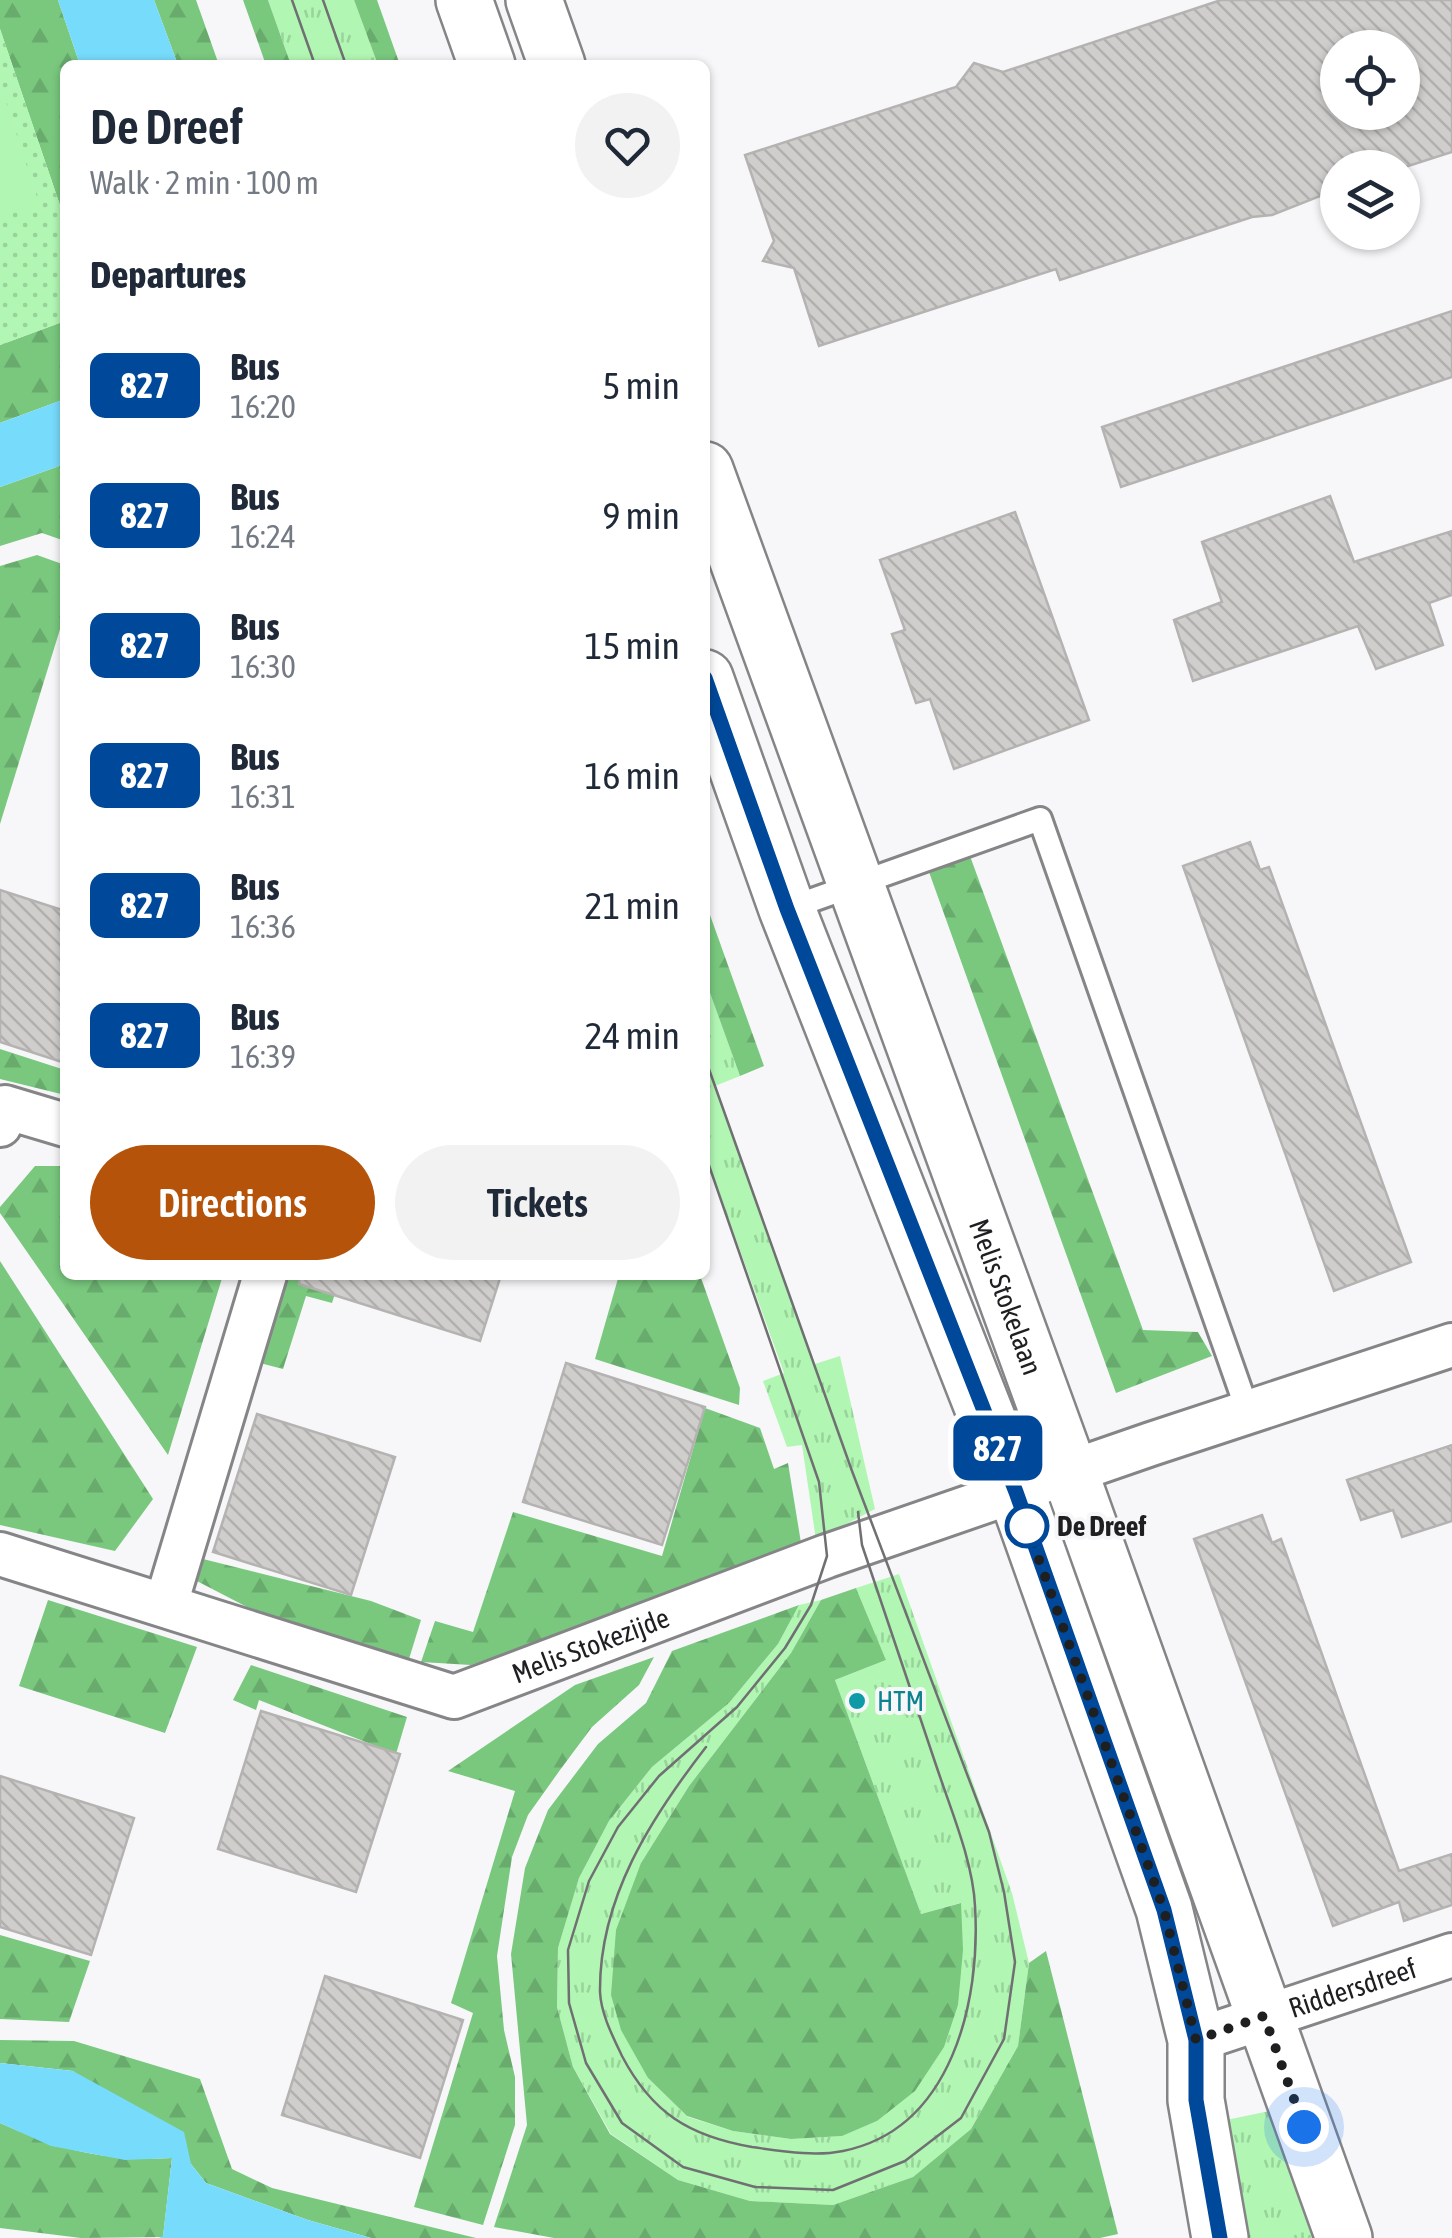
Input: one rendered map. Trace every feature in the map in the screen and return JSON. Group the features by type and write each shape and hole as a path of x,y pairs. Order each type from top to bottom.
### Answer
{"street":[{"path":"464,0 485,60"},
{"path":"534,0 556,60"},
{"name":"Melis Stokelaan","path":"710,484 1344,2238"},
{"path":"710,692 787,909 1016,1492 1164,1910 1196,2040 1196,2100 1220,2238"},
{"path":"0,1125 5,1107 60,1124"},
{"path":"166,1604 263,1280"},
{"path":"1016,1492 1452,1346"},
{"name":"Melis Stokezijde","path":"0,1554 454,1698 827,1556 1016,1492"},
{"name":"Riddersdreef","path":"1196,2040 1452,1955"}],"lane":[{"path":"787,909 1040,819 1248,1412"}],"green space":[{"path":"0,0 58,0 78,60 60,60 60,205 0,29"},
{"path":"154,0 196,0 217,60 176,60"},
{"path":"243,0 268,0 289,60 264,60"},
{"path":"268,0 354,0 376,60 289,60"},
{"path":"354,0 377,0 398,60 376,60"},
{"path":"0,29 60,205 60,323 0,345"},
{"path":"0,84 39,203 0,217"},
{"path":"60,323 60,401 0,423 0,345"},
{"path":"60,466 60,539 42,533 0,546 0,487"},
{"path":"37,555 60,563 60,629 0,824 0,566"},
{"path":"970,856 1143,1330 1198,1332 1212,1356 1116,1393 929,872"},
{"path":"710,915 764,1066 740,1076 710,993"},
{"path":"710,993 740,1076 715,1086 815,1364 840,1356 875,1509 816,1540 802,1445 787,1447 763,1381 784,1373 710,1167"},
{"path":"0,1049 60,1068 60,1094 0,1079"},
{"path":"35,1166 60,1166 60,1280 221,1280 168,1455 0,1213 0,1207"},
{"path":"0,1261 153,1499 115,1551 0,1525"},
{"path":"284,1280 339,1280 332,1303 306,1296 283,1369 256,1362"},
{"path":"618,1280 702,1280 740,1388 739,1405 595,1359"},
{"path":"705,1408 760,1428 774,1469 788,1463 802,1549 471,1665 421,1662 435,1621 473,1632 513,1512 662,1556"},
{"path":"203,1559 371,1601 421,1620 409,1659 247,1607 193,1579"},
{"path":"899,1574 1012,1893 1029,1963 1018,2046 971,2129 913,2177 833,2205 750,2201 678,2180 611,2134 573,2067 557,2007 558,1948 579,1878 609,1821 652,1767 729,1703 778,1644 799,1605 821,1600 791,1653 689,1786 641,1863 648,2078 688,2117 733,2131 791,2139 841,2136 877,2121 960,1903 921,1914 835,1680 886,1660 856,1588"},
{"path":"856,1588 886,1660 835,1680 921,1914 961,1903 963,1950 958,2005 944,2047 915,2091 877,2121 842,2136 791,2139 733,2131 687,2116 648,2078 621,2030 611,1995 616,1930 641,1863 689,1786 791,1653 821,1600"},
{"path":"48,1600 197,1647 165,1733 19,1686"},
{"path":"799,1605 778,1644 729,1703 652,1767 609,1821 579,1878 558,1948 557,2007 573,2067 610,2134 678,2180 750,2201 833,2205 913,2177 971,2129 1018,2046 1029,1963 1046,1951 1118,2234 1100,2238 554,2238 494,2227 527,2125 511,1954 525,1868 548,1810 598,1744 646,1703 672,1651"},
{"path":"654,1657 639,1685 592,1727 528,1815 512,1857 497,1956 504,2030 515,2077 515,2125 483,2225 414,2207 473,2013 451,2003 515,1791 448,1771 575,1685"},
{"path":"251,1665 407,1717 396,1754 259,1700 256,1710 233,1700"},
{"path":"0,1935 90,1961 69,2022 0,2019"},
{"path":"0,2040 74,2041 200,2079 232,2169 272,2188 476,2238 371,2238 206,2183 191,2164 73,2071 0,2063"},
{"path":"1284,2108 1330,2238 1246,2238 1226,2120"},
{"path":"0,2123 83,2152 124,2158 172,2158 163,2237 81,2238 0,2228"}],"water":[{"path":"58,0 154,0 176,60 78,60"},
{"path":"60,401 60,466 0,487 0,423"},
{"path":"0,2063 73,2071 184,2132 191,2164 206,2183 371,2238 159,2238 163,2236 172,2158 125,2160 51,2146 0,2123"}],"building":[{"path":"1221,0 1452,0 1452,152 1420,162 1420,150 1320,150 1320,196 1272,215 1252,217 1060,280 1056,269 819,346 794,268 763,261 774,241 745,155 956,87 974,63 1003,72"},
{"path":"1452,311 1452,377 1121,487 1102,427"},
{"path":"1330,496 1354,562 1452,531 1452,595 1429,603 1443,645 1376,669 1358,626 1193,681 1174,620 1222,602 1202,542"},
{"path":"1015,512 1089,720 954,769 930,699 916,703 892,634 905,630 880,560"},
{"path":"1250,842 1260,870 1269,867 1411,1262 1334,1291 1183,866"},
{"path":"0,890 60,909 60,1061 0,1042"},
{"path":"299,1280 499,1280 480,1341 299,1284"},
{"path":"566,1363 705,1407 662,1545 523,1502"},
{"path":"257,1414 395,1457 351,1595 213,1552"},
{"path":"1452,1445 1452,1521 1402,1537 1393,1510 1361,1520 1347,1480"},
{"path":"1262,1515 1272,1543 1281,1539 1399,1871 1452,1854 1452,1905 1404,1921 1399,1902 1333,1926 1194,1539"},
{"path":"261,1711 400,1754 356,1892 218,1849"},
{"path":"0,1776 134,1818 91,1955 0,1927"},
{"path":"325,1976 463,2020 420,2158 282,2115"}],"tram line":[{"path":"292,0 313,60"},
{"path":"323,0 344,60"},
{"path":"710,1072 852,1471 989,1832 1015,1962 1004,2039 961,2118 905,2161 833,2190 755,2187 683,2167 622,2123 586,2063 569,2003 568,1950 589,1881 618,1827 659,1776 737,1707 785,1648 811,1605 827,1556 819,1482 710,1168"},
{"path":"706,1747 648,1831 608,1924 600,1992 611,2033 646,2093 675,2119 709,2136 752,2147 809,2153 843,2151 880,2138 910,2117 934,2089 952,2056 965,2019 972,1981 975,1906 960,1836 862,1545 858,1512"}],"bus line":[{"name":"827","path":"710,692 787,909 1016,1492 1164,1910 1196,2040 1196,2100 1220,2238"}],"place":[{"name":"De Dreef","path":"1027,1526"},
{"name":"HTM","path":"857,1701"}],"route":[{"path":"1027,1526 1164,1910 1196,2040 1264,2016 1304,2127"}]}
